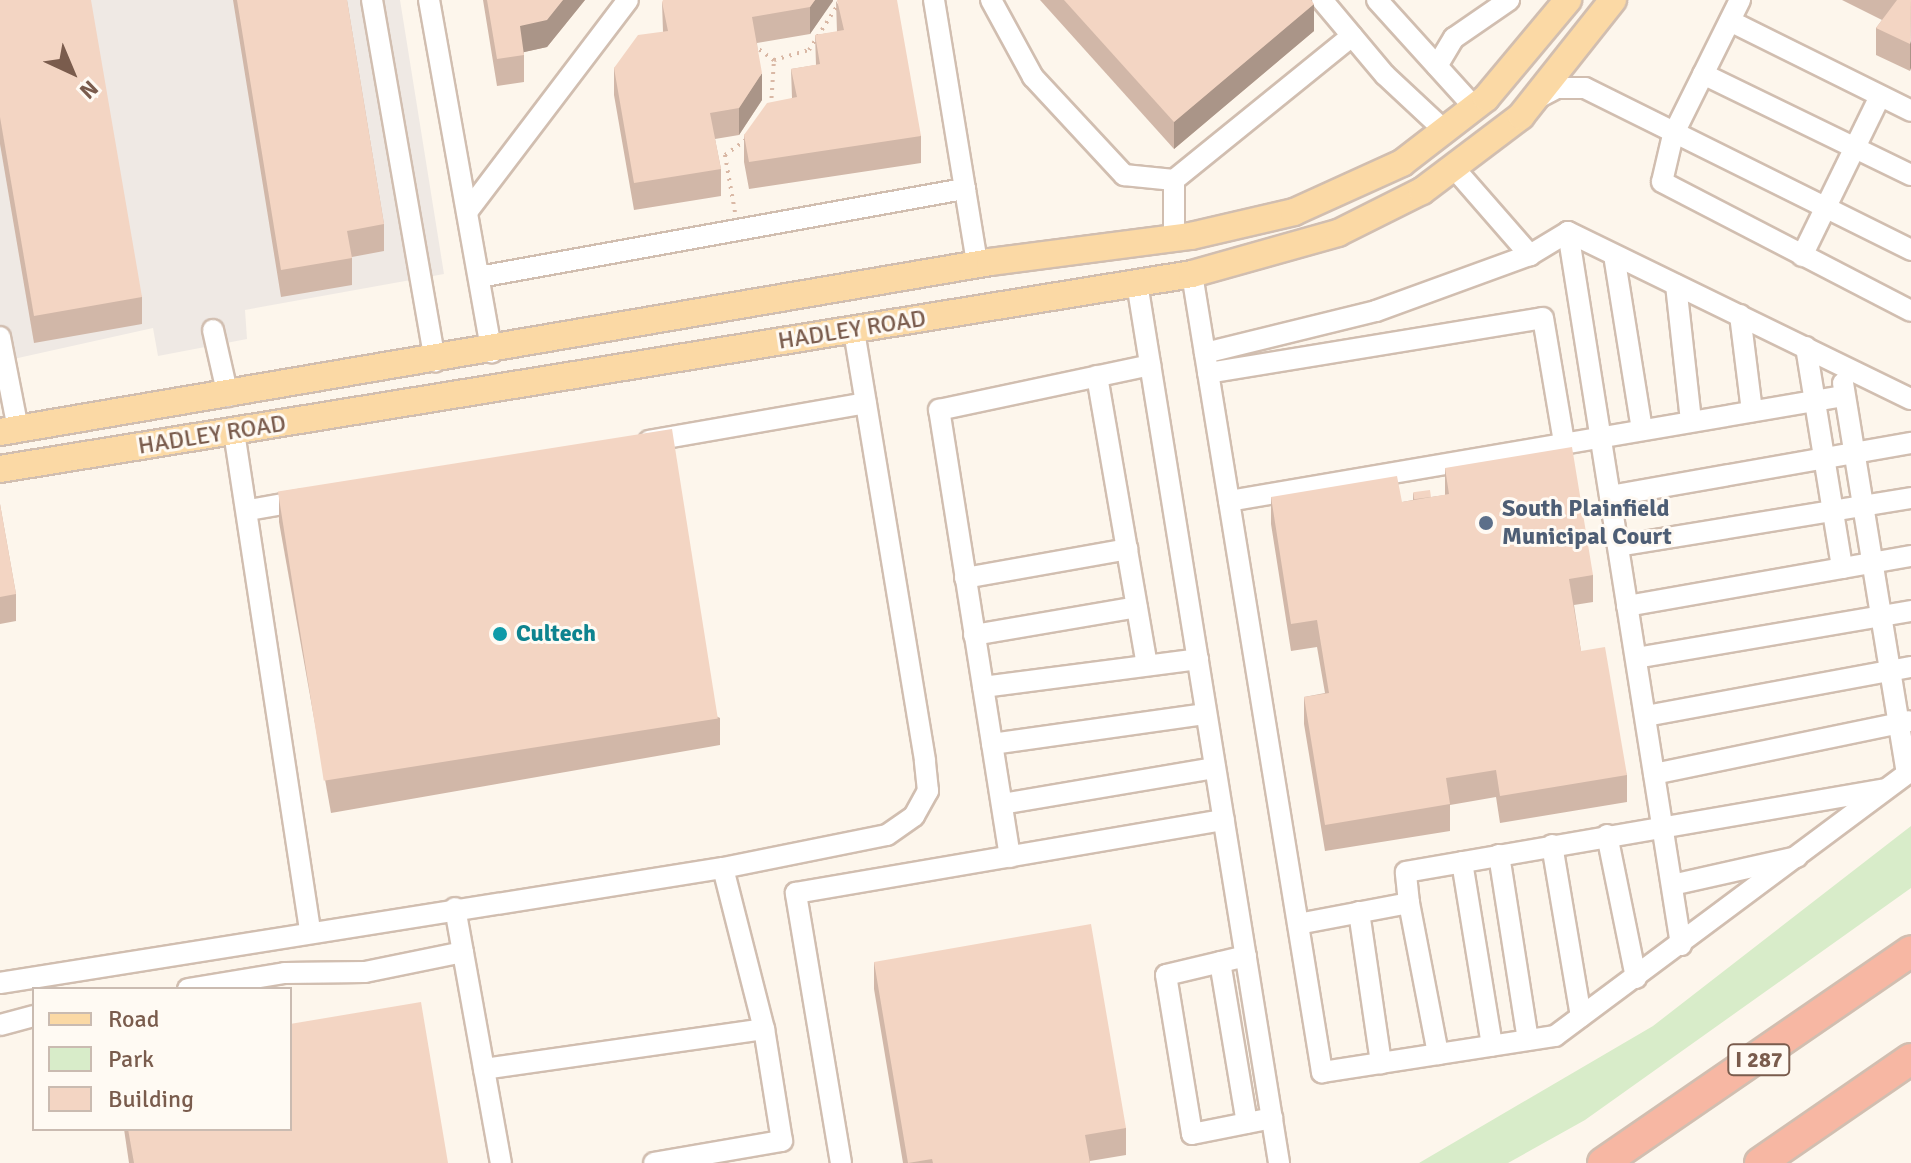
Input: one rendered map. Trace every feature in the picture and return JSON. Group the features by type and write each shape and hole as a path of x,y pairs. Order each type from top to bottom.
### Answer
{"highway":[{"name":"I 287","path":"1603,1163 1911,951"},
{"path":"1760,1163 1911,1059"}],"main road":[{"name":"HADLEY ROAD","path":"9,430 435,362 977,264 1182,237 1294,212 1402,163 1474,107 1547,33 1568,0"},
{"name":"HADLEY ROAD","path":"0,469 1192,274 1338,233 1454,168 1535,100 1613,0"},
{"path":"1182,237 1192,274"}],"lane":[{"path":"372,0 435,362"},
{"path":"429,0 492,352"},
{"path":"467,212 628,0"},
{"path":"934,0 977,264"},
{"path":"991,0 1033,77 1124,175 1174,180 1352,36"},
{"path":"1322,0 1352,36 1444,130"},
{"path":"1377,0 1474,107"},
{"path":"1437,66 1454,38 1509,0"},
{"path":"1740,0 1661,164 1667,190 1910,308"},
{"path":"1730,21 1911,111"},
{"path":"1703,74 1911,175"},
{"path":"1535,100 1557,88 1585,88 1673,135 1911,250"},
{"path":"1802,256 1880,96"},
{"path":"1454,168 1530,255"},
{"path":"1174,180 1182,237"},
{"path":"479,277 965,189"},
{"path":"1205,353 1376,311 1530,255 1568,232"},
{"path":"1568,232 1911,399"},
{"path":"1568,232 1681,945"},
{"path":"1614,255 1642,429"},
{"path":"1192,274 1322,1072 1555,1036 1802,856 1909,772 1905,722 1889,671 1840,364"},
{"path":"1137,283 1279,1163"},
{"path":"1676,285 1691,421"},
{"path":"1740,315 1752,411"},
{"path":"1208,373 1543,318 1564,442"},
{"path":"213,330 228,396"},
{"path":"0,983 310,930 723,868 887,835 914,816 928,791 854,330"},
{"path":"0,337 9,430"},
{"path":"1806,347 1842,568"},
{"path":"1010,857 939,410 1150,365"},
{"path":"1097,376 1147,665"},
{"path":"1229,501 1601,435 1844,396"},
{"path":"619,446 866,403"},
{"path":"234,432 249,510 310,930"},
{"path":"1610,496 1911,443"},
{"path":"249,510 326,497"},
{"path":"1618,546 1911,498"},
{"path":"965,578 1127,549"},
{"path":"1627,606 1911,556"},
{"path":"974,635 1137,607"},
{"path":"1636,658 1911,611"},
{"path":"983,687 1198,659"},
{"path":"1646,716 1911,667"},
{"path":"992,744 1206,714"},
{"path":"1654,774 1905,722"},
{"path":"1002,804 1215,768"},
{"path":"1438,1054 1409,903 1406,872 1887,789"},
{"path":"841,1163 796,893 1224,820"},
{"path":"1607,835 1636,978"},
{"path":"1552,845 1581,1017"},
{"path":"1499,855 1528,1040"},
{"path":"1672,885 1802,856"},
{"path":"1462,862 1492,1046"},
{"path":"654,1163 782,1141 764,1029 723,868"},
{"path":"1298,924 1409,903"},
{"path":"455,908 501,1163"},
{"path":"1359,912 1381,1063"},
{"path":"200,987 285,973 365,972 463,952"},
{"path":"1246,956 1166,975 1192,1134 1272,1118"},
{"path":"1220,962 1247,1123"},
{"path":"0,1025 32,1017"},
{"path":"484,1069 764,1029"}],"path":[{"path":"774,60 817,42 841,0"},
{"path":"817,42 825,48"},
{"path":"752,43 774,60"},
{"path":"764,119 770,109 774,60"},
{"path":"770,109 784,116"},
{"path":"725,155 757,129"},
{"path":"711,148 725,155"},
{"path":"725,155 739,231"}],"shaded area":[{"path":"0,0 400,0 444,274 245,310 247,339 158,356 153,328 0,362"}],"green space":[{"path":"1911,826 1911,888 1585,1120 1508,1163 1419,1163 1653,1026"}],"building":[{"path":"0,0 91,0 142,297 34,316 0,117"},
{"path":"237,0 347,0 384,224 347,231 352,258 281,270"},
{"path":"487,0 563,0 547,20 520,26 524,55 497,59"},
{"path":"663,0 815,0 810,7 752,17 762,73 739,108 710,113 721,169 634,183 614,68 638,35 668,31"},
{"path":"837,0 897,0 921,136 749,162 744,135 767,103 797,97 791,69 820,64 815,35 844,30"},
{"path":"1064,0 1311,0 1314,4 1174,122"},
{"path":"1897,0 1911,0 1910,44 1876,28"},
{"name":"Cultech","path":"672,429 718,718 324,781 278,491"},
{"path":"1572,447 1593,575 1569,579 1581,651 1605,647 1627,775 1500,796 1496,770 1446,778 1450,804 1325,825 1304,697 1329,693 1317,620 1291,624 1271,497 1397,476 1402,502 1449,494 1445,468"},
{"path":"1430,490 1431,497 1414,499 1413,492"},
{"path":"0,504 16,594 0,597"},
{"path":"1091,924 1126,1128 1085,1135 1090,1163 933,1163 932,1159 908,1163 874,962"},
{"path":"421,1002 448,1163 134,1163 128,1131 292,1131 292,1024"}],"place":[{"name":"South Plainfield Municipal Court","path":"1486,523"},
{"name":"Cultech","path":"500,634"}]}
